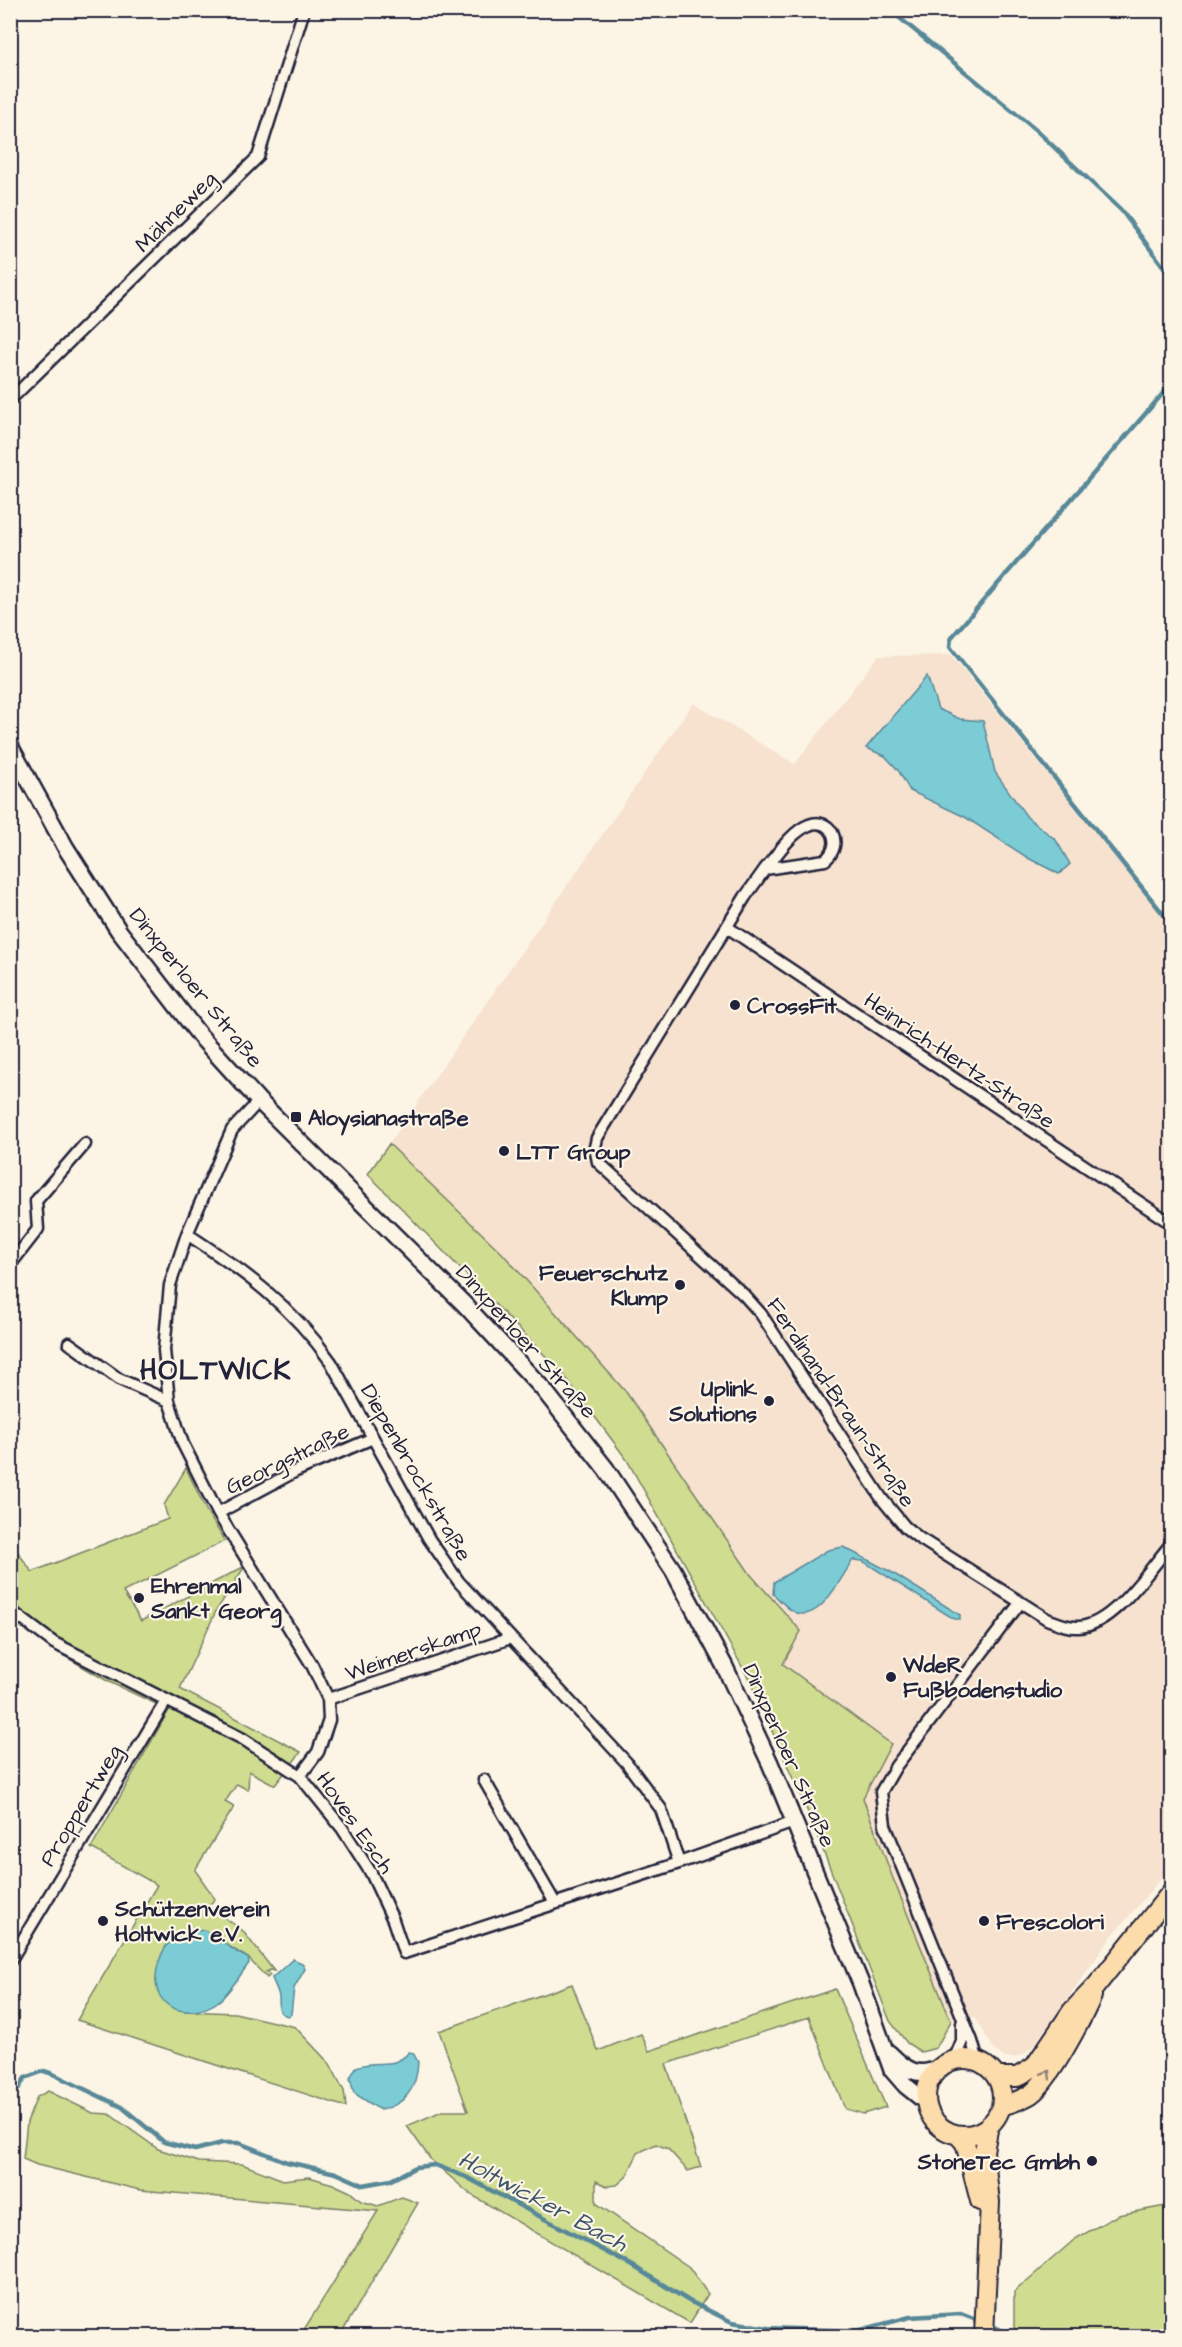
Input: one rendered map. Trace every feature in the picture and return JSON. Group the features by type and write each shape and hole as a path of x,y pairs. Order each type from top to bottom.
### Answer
{"main road":[{"name":"Dinxperloer Straße","path":"10,746 66,848 119,932 200,1036 259,1101 465,1305 543,1389 606,1469 651,1536 700,1620 770,1763 892,2070 906,2086 926,2102"},
{"path":"996,2077 1017,2077 1034,2067 1072,2011 1096,1986 1172,1891"},
{"path":"1001,2106 1016,2102 1041,2085 1083,2017 1096,1986"},
{"name":"Dinxperloer Straße","path":"885,2049 902,2066 913,2072 928,2073 947,2064"},
{"path":"966,2059 978,2062 996,2077 1001,2091 1001,2106 989,2126 980,2132 958,2134 940,2127 933,2120 926,2102 927,2089 931,2078 947,2064 966,2059"},
{"path":"984,2336 990,2202 984,2151 989,2126"},
{"path":"958,2134 965,2143 987,2232"}],"street":[{"name":"Mähneweg","path":"10,400 258,157 304,10"},
{"path":"727,927 765,869 798,832 817,824 825,826 835,839 832,854 825,860 765,869"},
{"name":"Ferdinand-Braun-Straße","path":"727,927 602,1130 595,1147 598,1162 744,1295 761,1314 882,1499 905,1527 1020,1603"},
{"name":"Heinrich-Hertz-Straße","path":"727,927 1172,1224"},
{"path":"259,1101 232,1131 187,1234 170,1285 164,1350 169,1401 183,1444 218,1513 312,1665 328,1699 329,1720 318,1752 300,1776"},
{"path":"10,1266 38,1229 36,1201 85,1144"},
{"name":"Diepenbrockstraße","path":"187,1234 242,1270 286,1307 317,1342 331,1362 429,1539 459,1582 626,1762 661,1809 679,1863"},
{"path":"69,1343 119,1379 169,1401"},
{"name":"Georgstraße","path":"218,1513 296,1471 373,1438"},
{"path":"978,2062 885,1826 881,1792 896,1766 1020,1603 1066,1627 1095,1624 1116,1610 1172,1543"},
{"name":"Hoves Esch","path":"10,1610 54,1644 243,1739 300,1776 342,1828 371,1873 393,1920 404,1953 679,1863 794,1822"},
{"name":"Weimerskamp","path":"328,1699 511,1638"},
{"name":"Proppertweg","path":"10,1960 166,1701"},
{"path":"484,1780 555,1903"},
{"path":"947,2064 962,2041 962,2017"}],"shaded area":[{"path":"951,655 1171,926 1171,1867 1112,1936 1034,2045 1015,2058 1005,2058 994,2050 975,2017 951,2021 892,1876 863,1798 891,1744 783,1664 782,1609 751,1575 626,1392 502,1253 389,1144 693,703 795,764 878,656"}],"green space":[{"path":"389,1144 502,1253 626,1392 751,1575 801,1631 783,1664 891,1744 863,1798 951,2021 936,2048 921,2052 907,2043 890,2021 810,1817 749,1679 627,1460 563,1374 368,1174"},
{"path":"186,1468 207,1512 225,1541 123,1592 141,1621 245,1566 216,1611 180,1689 301,1752 275,1785 249,1771 248,1790 237,1784 225,1802 234,1807 195,1870 215,1899 208,1906 242,1930 274,1971 266,1972 270,1975 267,1978 248,1958 230,1947 184,2011 235,2013 295,2027 330,2064 344,2091 346,2107 77,2020 157,1885 91,1848 169,1710 109,1682 56,1651 11,1620 10,1541 32,1572 168,1519 164,1505"},
{"path":"572,1984 598,2051 641,2034 649,2051 835,1989 886,2107 863,2114 845,2109 809,2017 666,2064 701,2167 688,2171 668,2149 656,2144 638,2153 626,2177 617,2185 607,2186 596,2181 596,2203 689,2267 708,2294 690,2323 470,2194 431,2160 407,2126 442,2111 468,2111 439,2031"},
{"path":"48,2091 93,2113 109,2114 158,2149 199,2162 242,2164 283,2180 309,2177 333,2184 350,2192 361,2201 378,2206 402,2197 418,2203 340,2336 300,2336 378,2211 140,2190 37,2165 23,2159 27,2122 37,2097"},
{"path":"1171,2205 1171,2336 1027,2336 1014,2328 1014,2292 1075,2239 1118,2215"}],"water":[{"path":"927,676 938,709 960,719 983,721 995,772 1027,817 1056,840 1070,864 1059,874 1028,858 965,817 910,791 898,770 885,756 866,748"},
{"path":"843,1547 891,1572 960,1615 960,1619 954,1619 863,1561 853,1560 828,1598 810,1613 801,1614 791,1610 773,1594 774,1582 828,1550"},
{"path":"204,1930 248,1958 249,1963 228,1992 213,2005 197,2011 179,2010 164,2002 159,1994 156,1979 159,1962 166,1947 177,1936"},
{"path":"293,1959 302,1963 305,1969 294,1988 291,2014 288,2016 280,2011 278,1994 272,1978"},
{"path":"409,2052 413,2053 418,2062 417,2071 408,2094 397,2104 380,2110 354,2093 350,2078 356,2067 391,2063"}],"waterway":[{"path":"890,10 1037,131 1121,210 1172,278"},
{"path":"1172,383 951,638 950,647 1172,925"},
{"name":"Holtwicker Bach","path":"10,2025 10,2032"},
{"name":"Holtwicker Bach","path":"10,2102 25,2078 44,2071 122,2107 164,2142 195,2150 222,2143 239,2143 287,2162 336,2173 363,2185 391,2180 416,2167 435,2165 466,2177 633,2266 689,2301 732,2322 768,2328 857,2331 910,2317 961,2314 981,2322"},
{"name":"Holtwicker Bach","path":"989,2324 1013,2336"}],"place":[{"name":"CrossFit","path":"735,1005"},
{"name":"Aloysianastraße","path":"296,1117"},
{"name":"LTT Group","path":"504,1151"},
{"name":"Feuerschutz Klump","path":"680,1285"},
{"name":"Uplink Solutions","path":"769,1401"},
{"name":"Ehrenmal Sankt Georg","path":"139,1598"},
{"name":"WdeR Fußbodenstudio","path":"891,1677"},
{"name":"Schützenverein Holtwick e.V.","path":"103,1921"},
{"name":"Frescolori","path":"984,1921"},
{"name":"StoneTec Gmbh","path":"1092,2161"}],"district":[{"name":"HOLTWICK","path":"216,1369"}]}
